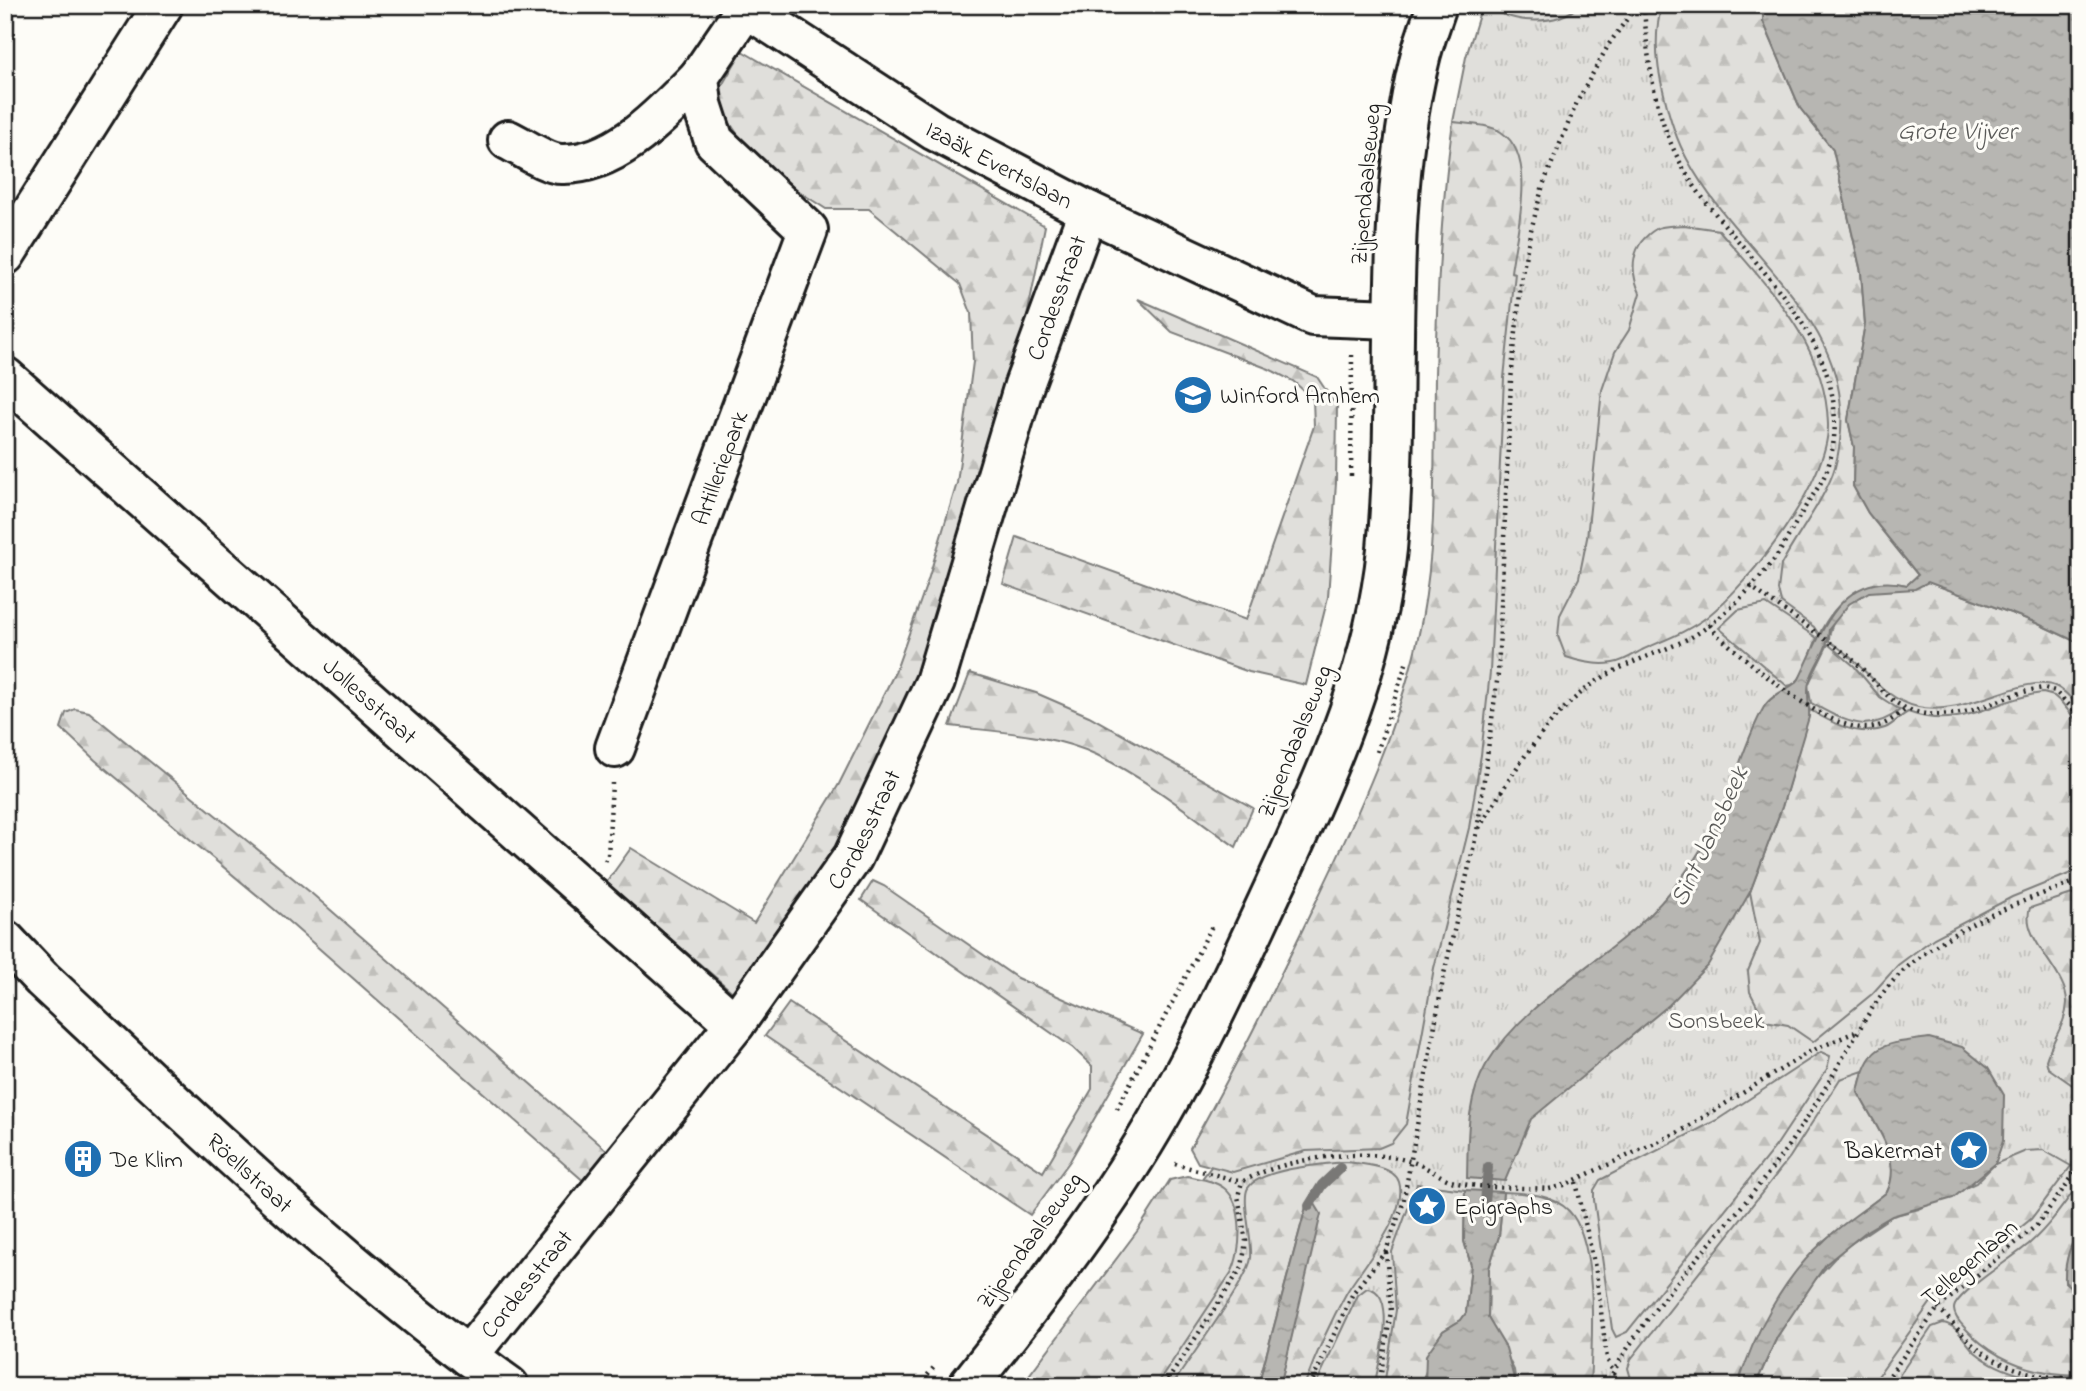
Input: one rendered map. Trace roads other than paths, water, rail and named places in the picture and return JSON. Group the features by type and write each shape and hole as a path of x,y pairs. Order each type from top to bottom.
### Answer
{"street":[{"path":"5,255 163,5"},
{"name":"Zijpendaalseweg","path":"968,1386 1070,1252 1144,1143 1180,1080 1333,760 1362,680 1374,630 1386,550 1398,209 1419,63 1437,5"},
{"path":"508,140 559,165 599,157 648,126 699,77 744,6"},
{"name":"Izaäk Evertslaan","path":"744,6 935,131 1088,211 1313,316 1393,319"},
{"name":"Artilleriepark","path":"615,748 808,230 714,141 702,104 699,77"},
{"name":"Cordesstraat","path":"468,1356 735,1024 853,857 935,682 1024,385 1088,211"},
{"name":"Jollesstraat","path":"5,377 735,1024"},
{"name":"Röellstraat","path":"5,940 42,979 295,1215 468,1356 509,1386"}],"water":[{"name":"Grote Vijver","path":"1763,5 2081,5 2081,644 2032,621 1928,582 1915,589 1869,592 1849,604 1829,629 1827,644 1811,676 1808,686 1809,717 1782,807 1750,892 1708,965 1669,1005 1531,1119 1505,1181 1467,1178 1471,1106 1479,1078 1499,1046 1548,996 1636,927 1674,887 1715,825 1764,707 1799,679 1816,642 1837,608 1850,595 1866,586 1884,583 1907,585 1918,575 1868,513 1853,486 1854,447 1848,420 1865,324 1861,272 1833,150 1800,108 1763,21"},
{"path":"1929,1038 1962,1047 1988,1068 2004,1095 2003,1141 1995,1164 1953,1198 1892,1216 1868,1230 1826,1264 1777,1337 1755,1386 1738,1386 1752,1347 1771,1308 1808,1256 1846,1222 1887,1192 1892,1166 1889,1153 1858,1092 1867,1064 1872,1055 1889,1045"},
{"path":"1465,1190 1503,1192 1499,1236 1489,1268 1488,1318 1506,1348 1516,1386 1425,1386 1426,1355 1443,1331 1461,1320 1466,1313 1471,1265 1464,1241"},
{"path":"1315,1204 1321,1214 1280,1386 1258,1386 1306,1207"},
{"path":"2081,1225 2081,1296 2065,1282 2065,1274 2069,1252"}],"waterway":[{"name":"Sint Jansbeek","path":"1485,1203 1488,1167"},
{"path":"1309,1206 1322,1185 1340,1168"}],"place":[{"name":"Winford Arnhem","path":"1193,395"},
{"name":"Bakermat","path":"1969,1150"},
{"name":"De Klim","path":"83,1159"},
{"name":"Epigraphs","path":"1427,1206"}],"park label":[{"name":"Sonsbeek","path":"1716,1020"}]}
